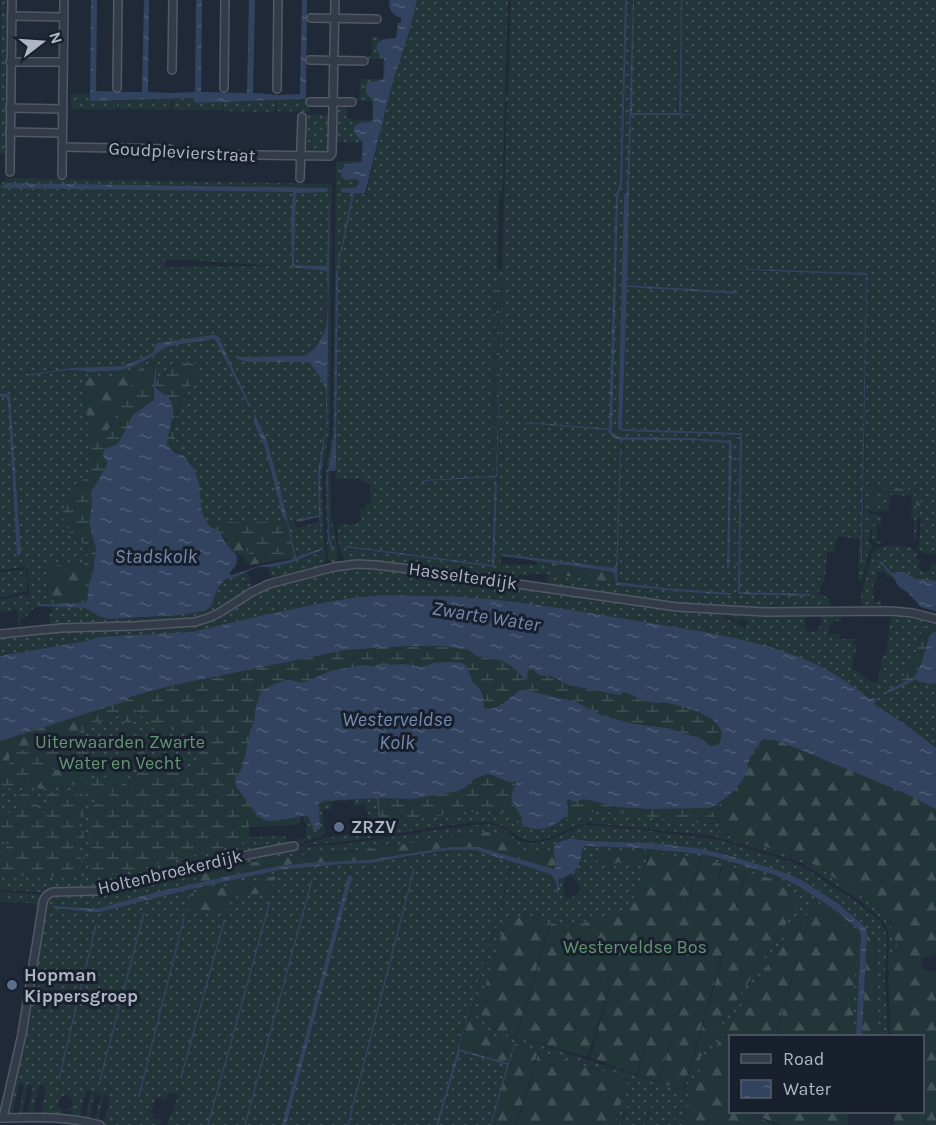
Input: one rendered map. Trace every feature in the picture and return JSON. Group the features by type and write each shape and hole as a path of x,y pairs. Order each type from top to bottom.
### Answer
{"street":[{"path":"9,172 12,0"},
{"path":"62,175 64,0"},
{"path":"117,88 118,0"},
{"path":"172,70 173,0"},
{"path":"224,88 225,0"},
{"path":"277,89 278,0"},
{"name":"Goudplevierstraat","path":"62,147 170,149 170,154 328,157 332,155 335,0"},
{"path":"11,16 64,17"},
{"path":"311,18 377,19"},
{"path":"310,60 364,61"},
{"path":"10,62 63,62"},
{"path":"310,102 352,102"},
{"path":"10,108 63,108"},
{"path":"300,178 302,117"},
{"path":"10,132 62,133"},
{"name":"Hasselterdijk","path":"0,634 54,628 145,626 195,622 211,617 269,584 334,567 357,564 449,574 677,608 766,612 891,611 936,619"},
{"name":"Holtenbroekerdijk","path":"2,1118 22,1034 42,909 44,898 47,895 53,892 96,891 113,888 294,846"},
{"path":"2,1118 52,1117 100,1125"}],"green space":[{"path":"1,0 9,0 8,154 1,154 0,151"},
{"path":"417,0 508,0 505,94 507,95 511,0 625,0 620,184 616,194 609,428 524,422 607,430 621,441 690,440 729,443 727,568 729,568 731,441 619,437 612,431 618,201 622,186 627,0 633,0 627,190 624,195 618,429 735,437 738,442 736,567 739,569 738,594 811,596 810,594 740,592 742,434 622,429 627,287 738,293 627,284 631,115 710,115 681,113 682,0 936,0 936,554 932,555 918,550 916,546 919,547 921,518 917,518 916,540 914,540 914,518 911,517 912,496 890,495 889,511 869,510 869,514 881,515 881,525 877,525 877,541 885,541 875,545 872,539 873,517 869,542 874,546 869,550 862,582 858,579 859,539 837,536 834,552 827,552 825,578 818,594 829,598 829,610 715,609 558,588 557,584 547,585 548,575 533,573 528,576 519,575 518,582 347,562 340,550 337,525 356,524 361,521 360,510 365,509 366,504 371,504 370,485 360,479 335,479 338,269 354,194 366,193 391,88","holes":["505,102 507,102 502,271 497,269 497,265 499,193 503,186","746,270 867,273 863,561 861,562 866,275","501,277 502,282 497,477 424,481 492,477 496,285 501,282","620,448 617,582 731,594 616,585 561,575 560,572 551,570 552,563 537,561 536,565 501,564 503,554 616,568","497,484 494,567 342,547 492,565 494,561 495,486"]},
{"path":"634,0 681,0 678,114 632,113"},
{"path":"371,37 378,37 378,50 383,59 368,59 371,56"},
{"path":"383,59 384,79 366,86 373,100 373,120 359,123 354,127 354,131 363,142 362,162 344,166 346,180 357,179 359,182 355,187 343,187 342,192 353,194 336,273 334,434 327,476 328,539 330,548 335,546 332,546 329,536 328,472 330,471 331,515 338,551 334,564 328,559 325,476 333,428 336,161 361,161 362,143 336,142 337,104 347,104 347,118 372,120 372,101 356,100 359,98 360,79 383,79"},
{"path":"71,94 90,94 90,101 116,101 116,109 71,109"},
{"path":"306,97 309,98 309,112 277,111 277,100 305,100"},
{"path":"195,98 195,103 223,102 223,110 172,110 173,99"},
{"path":"171,99 170,110 117,109 117,101"},
{"path":"276,100 275,112 224,111 224,102"},
{"path":"303,114 330,115 328,151 304,151"},
{"path":"6,178 327,184 332,186 330,428 322,476 326,559 321,568 281,579 279,575 272,578 268,567 293,562 321,552 320,549 296,557 266,438 263,430 254,422 265,448 283,518 287,522 206,522 200,509 199,488 189,456 175,441 173,429 186,393 198,371 197,366 194,362 179,363 156,379 156,362 119,376 93,377 83,380 92,460 88,475 70,493 88,552 87,558 84,563 47,567 48,603 37,604 36,608 25,618 20,619 21,629 19,629 17,610 0,612 0,600 24,595 28,596 30,603 27,565 0,570 0,397 6,397 8,401 17,554 10,396 0,393 0,185","holes":["6,183 328,188 296,192 294,263 295,265 327,266 329,202 331,204 327,422 320,475 321,537 319,522 296,528 294,521 319,515 318,471 326,423 326,390 320,377 309,362 248,362 236,357 308,355 326,329 327,271 292,266 293,192 2,188","165,260 187,260 278,266 164,267","218,336 216,341 211,339 189,341","174,344 142,362 119,369 43,374 42,372 122,366 153,353 155,348"]},
{"path":"501,282 496,476 492,477 496,285"},
{"path":"190,361 197,365 198,371 178,409 173,431 174,437 187,451 189,463 181,454 168,446 172,405 168,397 158,389 156,379 164,377 171,367"},
{"path":"155,363 154,377 140,382 115,415 108,430 103,433 89,434 83,380 123,375"},
{"path":"154,377 154,400 133,415 120,442 104,449 103,456 107,464 91,493 89,523 96,549 87,600 84,603 48,603 48,598 86,598 84,563 88,552 86,545 73,537 63,518 64,507 70,493 88,475 92,460 89,434 108,431 114,422 119,400 124,391 136,383"},
{"path":"732,435 740,436 738,568 735,565 738,442"},
{"path":"870,488 921,490 920,512 916,512 917,494 875,493 874,509 869,509"},
{"path":"206,522 287,522 294,557 285,559 285,556 281,554 252,557 233,531 231,530 228,538 229,545 222,534"},
{"path":"231,530 252,557 281,554 285,556 285,559 249,565 242,556 233,552 229,545 228,538"},
{"path":"890,545 911,547 918,553 916,559 920,560 918,568 921,571 928,572 932,562 936,563 936,581 894,573 880,562 872,562 880,563 893,577 886,577 886,572 877,572 877,581 873,584 874,602 879,602 881,599 881,608 863,609 861,596 872,553 878,548"},
{"path":"84,563 86,598 48,598 47,566"},
{"path":"552,563 614,572 615,583 561,575 560,572 551,570"},
{"name":"Uiterwaarden Zwarte Water en Vecht","path":"341,567 378,567 716,612 746,629 747,622 741,619 738,622 726,616 726,613 806,613 807,632 817,631 821,624 820,614 841,613 841,621 833,621 833,625 829,626 829,634 840,634 840,639 855,639 854,644 857,645 852,668 875,684 879,678 882,655 886,655 891,612 936,620 936,627 927,625 922,630 917,650 902,679 886,693 902,684 936,633 936,809 900,791 779,741 710,808 707,808 696,822 710,824 719,822 720,833 797,857 815,865 880,911 894,931 901,954 888,960 888,931 882,920 860,901 802,863 713,836 591,823 576,826 542,840 528,841 500,825 485,822 299,846 324,838 370,832 365,804 354,806 353,800 331,801 332,809 322,810 325,832 320,837 298,844 298,839 306,838 303,816 248,820 249,837 285,836 286,846 112,887 41,892 0,890 0,637 36,632 191,624 268,586"},
{"path":"26,569 27,591 0,598 0,572"},
{"path":"247,572 250,580 242,584 250,582 253,589 208,616 184,622 50,627 49,614 53,613 52,607 85,609 105,619 200,612 212,604 221,582"},
{"path":"927,625 936,627 936,632 929,637 922,662 915,676 886,692 902,679 917,650 923,627"},
{"path":"427,645 469,650 477,656 499,660 510,665 521,675 533,669 538,675 552,676 568,685 619,695 624,692 648,702 682,706 713,720 720,727 722,735 719,745 710,746 702,739 667,728 634,724 601,715 574,701 520,690 499,705 484,708 480,689 473,683 467,667 462,663 433,663 422,667 402,664 379,664 374,667 363,665 330,671 308,681 260,694 241,770 235,782 236,787 259,816 249,822 249,841 151,866 105,876 89,876 88,808 115,791 88,802 86,779 118,776 123,778 125,784 130,787 136,778 140,746 143,747 150,761 166,763 181,769 190,768 198,760 198,748 189,729 181,732 157,731 151,726 146,715 137,719 138,708 132,710 131,713 132,757 130,763 124,767 109,772 89,773 85,772 81,762 73,761 60,771 49,768 40,770 28,779 27,787 10,788 5,792 0,788 8,770 9,757 49,738 66,740 75,738 81,728 82,715 126,701 130,697 174,685 345,650","holes":["124,716 126,755 117,759 100,761 88,748 83,746 81,748 82,736 87,730 107,719"]},
{"path":"82,715 81,727 75,737 67,740 53,737 18,753 0,785 0,741"},
{"path":"764,739 779,741 901,791 936,809 936,952 922,959 921,966 924,970 936,971 936,1125 894,1125 894,1113 924,1113 924,1035 890,1035 888,960 901,954 901,949 896,944 894,931 880,911 815,865 719,832 721,823 710,808 720,804"},
{"path":"76,760 81,762 85,772 77,784 43,789 27,787 28,779 41,769 47,767 63,770 70,762"},
{"path":"487,774 508,781 517,781 511,796 513,803 521,816 522,824 536,830 525,829 507,814 494,811 463,812 381,825 379,797 396,798 458,791 471,784 474,779"},
{"path":"81,787 86,876 0,875 0,855 9,844 0,843 0,819 3,812 18,811 21,794 32,793 43,813 47,812 51,805 45,793 71,790 75,793 82,867 84,864 79,788"},
{"path":"568,799 584,799 619,807 647,809 710,808 719,822 705,824 601,811 577,815 560,822 567,812"},
{"path":"259,816 273,820 300,816 300,822 298,825 249,827 250,821"},
{"path":"486,824 504,829 518,840 531,843 547,840 587,825 720,840 801,865 881,921 887,939 885,977 888,1035 878,1035 875,942 867,935 865,927 839,904 789,874 713,851 653,843 587,841 574,838 561,842 552,851 541,851 532,855 498,834 458,836 374,849 273,858 216,870 200,875 194,884 96,909 54,909 100,912 279,870 371,863 449,850 475,850 550,874 557,884 557,896 560,889 558,879 566,877 563,887 565,897 570,898 580,891 577,881 569,876 578,865 584,846 700,854 772,874 797,885 835,910 858,929 861,937 856,1035 852,1035 857,934 814,900 810,913 794,924 700,1071 693,1085 682,1125 674,1125 681,1098 673,1125 646,1125 656,1088 645,1125 622,1125 634,1081 621,1125 614,1125 628,1079 493,1037 481,1028 475,1017 472,1007 511,867 436,1125 167,1125 178,1095 169,1092 166,1100 156,1097 151,1113 153,1118 162,1121 160,1125 104,1125 110,1096 104,1095 98,1122 94,1122 101,1095 95,1093 89,1120 85,1120 91,1091 86,1090 79,1119 72,1118 72,1111 65,1110 73,1103 67,1095 62,1096 58,1101 58,1106 63,1110 63,1117 40,1115 46,1089 40,1084 32,1115 27,1115 33,1086 28,1084 22,1114 19,1114 24,1084 19,1083 12,1115 6,1115 44,902 48,895 96,892 287,848 352,843","holes":["648,854 690,857 770,879 787,887 798,905 693,1067 684,1091 516,1038 496,1030 485,1021 481,1000 502,933 515,918 531,918 570,927 611,917 623,911 635,898"]},
{"path":"487,832 498,834 532,855 541,851 552,851 556,867 553,869 478,847 450,847 368,860 293,864 194,884 198,876 205,873 273,858 350,852"},
{"path":"643,853 634,865 619,862 601,864 595,859 597,854"},
{"name":"Westerveldse Bos","path":"650,854 700,858 682,920 701,859 722,864 703,932 723,865 746,871 725,947 747,872 787,886 797,898 798,905 688,1076 723,952 683,1090 659,1083 701,937 658,1082 637,1075 681,925 636,1075 590,1057 610,988 604,971 609,988 588,1057 517,1037 551,923 569,927 612,916 625,909 634,899"},
{"path":"276,876 271,892 231,897 225,911 188,909 190,894"},
{"path":"0,892 39,894 42,897 41,906 30,903 0,902"},
{"path":"814,900 857,934 852,1035 776,1035"},
{"path":"810,913 775,1035 729,1035 729,1113 754,1113 753,1116 772,1123 772,1125 751,1125 751,1123 750,1125 682,1125 693,1085 700,1071 794,924"},
{"path":"525,916 550,923 516,1037 490,1027 483,1018 480,1003 504,927 513,919"},
{"path":"867,935 875,942 878,1035 862,1035"},
{"path":"472,1007 478,1023 486,1032 514,1044 508,1063 460,1050"},
{"path":"515,1044 538,1051 516,1125 491,1125"},
{"path":"459,1051 507,1065 490,1125 438,1125"},
{"path":"539,1051 628,1080 614,1125 517,1125"},
{"path":"755,1113 848,1113 848,1125 782,1125 754,1115"}],"water":[{"path":"91,0 97,0 96,91 142,92 144,0 149,0 148,92 195,92 196,0 202,0 201,92 247,93 249,0 255,0 253,93 278,95 300,94 302,0 307,0 306,99 195,103 194,98 90,101"},
{"path":"390,0 417,0 391,88 365,193 354,194 338,269 336,468 335,471 328,472 329,536 332,546 336,547 331,549 328,539 327,476 334,434 336,273 352,194 341,192 341,188 354,188 359,182 357,179 342,178 340,171 346,164 362,162 363,142 354,128 359,123 373,120 373,100 366,93 366,85 369,82 383,80 384,60 378,52 377,44 382,40 396,38 398,23 401,23 401,18 390,9"},
{"path":"625,0 627,0 622,186 618,201 612,431 619,437 731,441 729,568 727,568 729,443 690,440 621,441 607,430 524,422 609,428 616,194 620,184"},
{"path":"633,0 632,113 679,113 682,0 681,113 711,115 631,115 627,284 738,292 737,294 627,287 622,429 742,433 740,592 811,594 810,596 738,594 740,435 618,429 624,195 627,190"},
{"path":"6,183 328,188 327,192 296,193 294,263 295,265 327,266 330,203 327,422 320,475 321,537 319,517 297,522 296,520 319,515 318,471 326,426 326,390 320,377 309,362 248,362 236,357 304,356 317,345 325,330 327,271 292,267 293,192 1,188"},
{"path":"746,270 867,273 862,559 865,562 861,562 861,559 866,275"},
{"path":"502,276 497,477 423,481 496,476"},
{"path":"218,336 251,407 213,339 169,346 134,366 122,370 65,371 26,375 72,368 122,366 153,353 158,343"},
{"name":"Stadskolk","path":"156,362 156,388 168,397 173,406 167,445 175,453 183,455 196,473 203,515 210,527 220,532 237,556 236,565 229,574 232,575 259,566 290,560 294,557 287,521 283,518 265,448 254,422 254,413 266,438 279,484 296,557 322,550 293,562 271,567 258,567 225,579 218,588 211,606 204,611 180,615 110,619 103,618 84,608 37,606 37,604 84,603 87,600 96,549 89,523 91,493 107,464 103,456 104,449 116,445 133,415 154,400"},
{"path":"0,393 10,396 21,554 18,556 8,401 6,397 0,397"},
{"path":"620,448 617,582 731,593 731,595 616,585 614,572 501,555 616,568"},
{"path":"495,484 497,484 494,567 342,547 492,565"},
{"path":"872,561 882,562 892,573 903,572 916,579 936,581 936,611 921,607 899,587 880,563"},
{"name":"Uiterwaarden Zwarte Water en Vecht","path":"385,595 476,598 522,603 686,629 734,638 782,651 827,670 869,699 876,698 874,704 936,748 936,809 900,791 779,741 763,739 751,756 747,771 737,788 710,808 647,809 619,807 584,799 575,802 568,799 568,813 563,818 553,826 534,829 522,824 521,816 513,803 511,796 517,781 508,782 487,774 474,779 458,791 413,799 379,798 380,821 375,798 320,801 320,829 314,831 308,815 268,821 253,810 235,782 241,770 256,706 263,690 286,680 301,683 330,671 363,665 374,667 386,663 422,667 433,663 462,663 467,667 473,683 480,689 484,708 500,706 520,690 527,690 574,701 601,715 634,724 667,728 702,739 710,746 718,745 722,735 720,727 713,720 682,706 648,702 624,692 620,695 568,685 552,676 538,675 533,669 528,670 527,680 524,680 510,665 499,660 477,656 469,650 443,646 345,650 174,685 136,695 126,701 0,741 0,656 99,637 192,632 333,601"},
{"path":"936,632 936,683 929,684 915,680 886,694 915,676 922,662 929,637"},
{"path":"571,838 704,849 789,874 803,881 839,904 865,927 867,932 862,1035 856,1035 861,937 858,929 835,910 797,885 772,874 711,856 638,848 584,846 577,868 569,875 558,879 560,889 557,896 556,884 550,874 475,850 449,850 371,863 279,870 100,912 53,908 54,906 96,909 153,893 275,867 368,860 450,847 478,847 554,869 556,866 553,850 559,843"},
{"path":"511,867 459,1049 508,1063 515,1044 491,1125 507,1065 460,1051 438,1125 436,1125"},
{"path":"348,876 352,877 286,1125 282,1125"}],"waterway":[{"path":"348,1125 414,869"},
{"path":"245,1125 312,880"},
{"path":"208,1125 270,902"},
{"path":"100,1080 144,913"},
{"path":"139,1096 184,918"},
{"path":"181,1078 224,921"},
{"path":"59,1079 96,925"}],"place":[{"name":"ZRZV","path":"339,827"},
{"name":"Hopman Kippersgroep","path":"12,985"}],"water label":[{"name":"Zwarte Water","path":"486,616"},
{"name":"Westerveldse Kolk","path":"397,730"}]}
